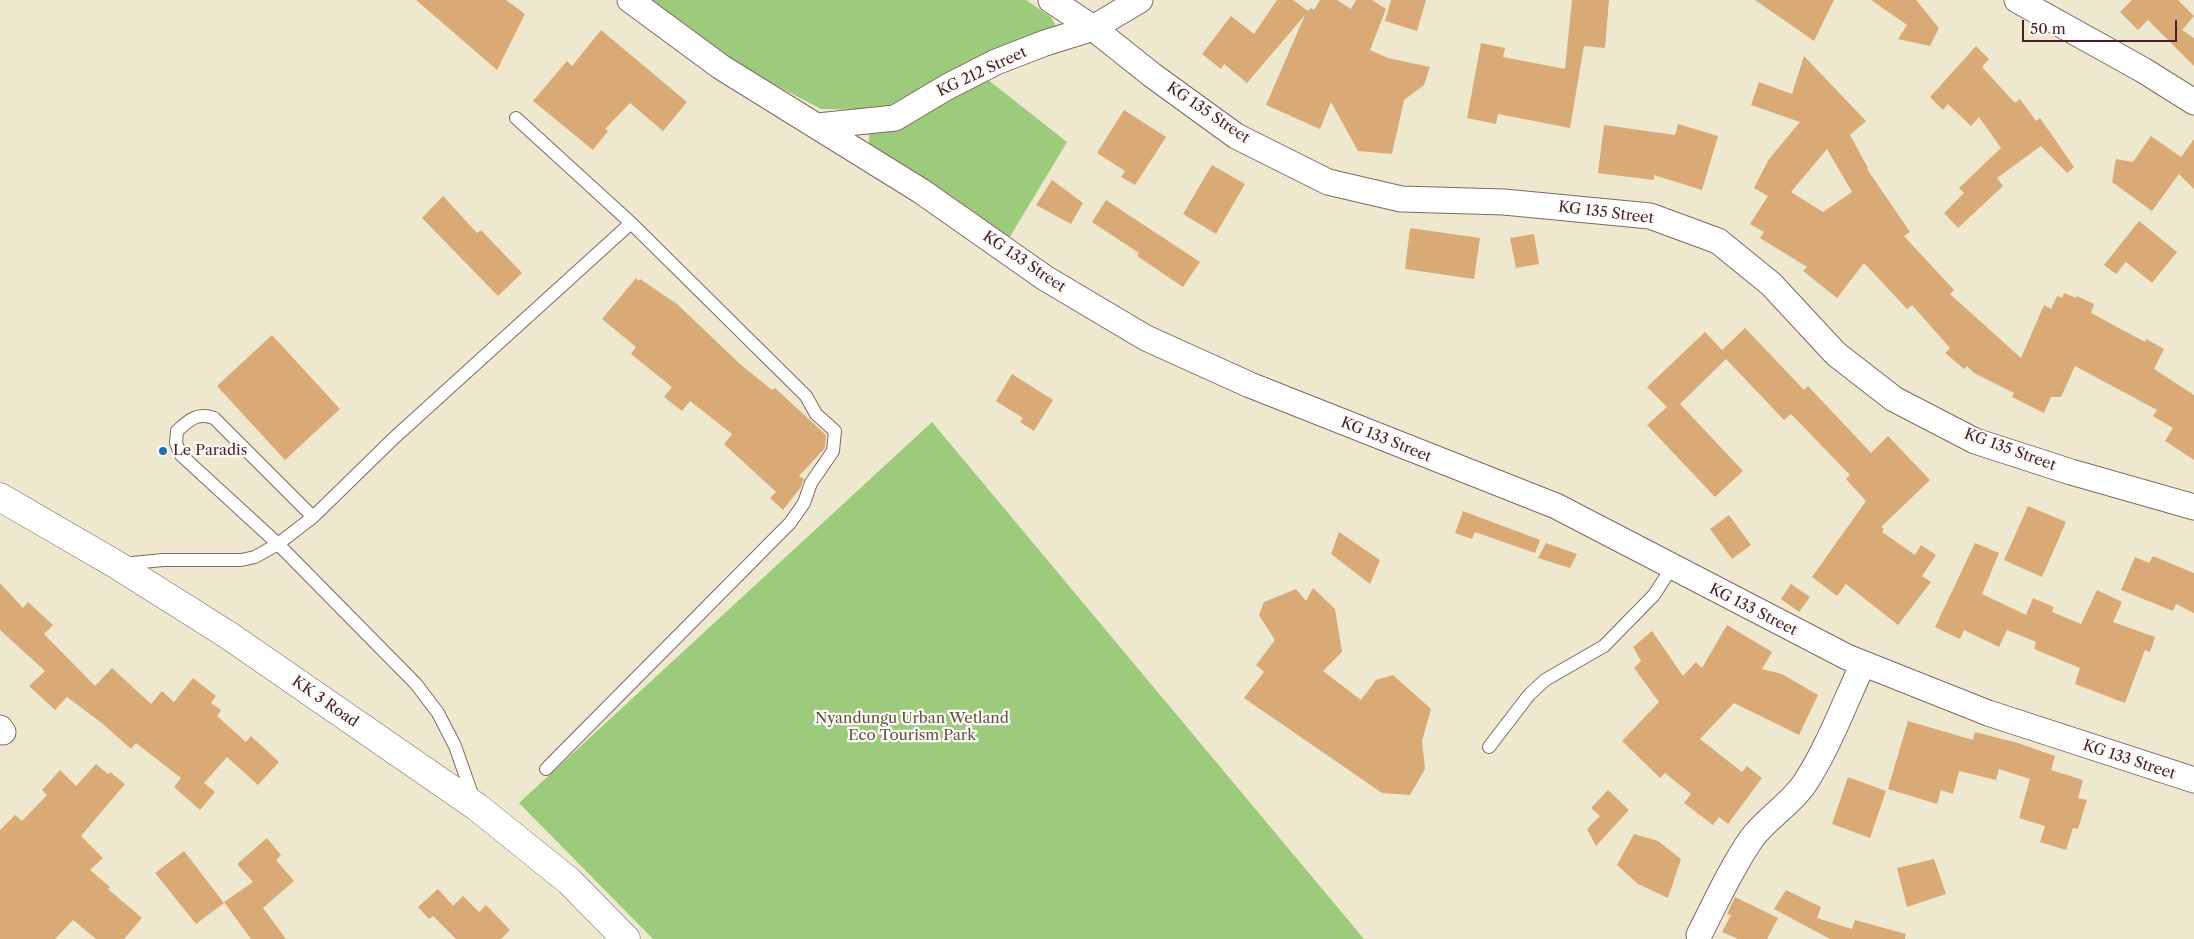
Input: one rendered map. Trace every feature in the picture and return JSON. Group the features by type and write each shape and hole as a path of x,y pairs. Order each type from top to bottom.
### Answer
{"highway":[{"name":"KK 3 Road","path":"0,497 117,565 228,635 477,807 569,881 626,939"}],"street":[{"name":"KG 133 Street","path":"630,0 721,66 921,191 1045,278 1146,338 1250,385 1556,506 1863,664 1988,713 2194,780"},
{"name":"KG 135 Street","path":"1051,0 1094,28 1152,75 1236,136 1328,182 1401,199 1504,202 1650,216 1718,241 1771,284 1836,354 1894,399 1975,441 2071,472 2194,507"},
{"name":"KG 212 Street","path":"818,126 895,118 947,87 996,62 1045,43 1094,28 1140,0"},
{"path":"2017,0 2143,70 2194,102"},
{"path":"1699,935 1726,881 1752,838 1772,815 1804,784 1818,760 1863,664"}],"lane":[{"path":"516,118 631,223 806,396 816,414 835,432 833,450 811,483 804,503 790,523 546,770"},
{"path":"117,565 163,560 241,560 256,557 278,544 313,517 394,438 631,223"},
{"path":"313,517 214,418 204,415 192,418 177,431 176,442 181,455 278,544 416,684 438,713 455,746 477,807"},
{"path":"1489,747 1529,695 1545,680 1604,646 1654,595 1672,567"}],"green space":[{"path":"649,0 1026,0 1051,17 1058,30 946,75 881,110 821,109 737,65"},
{"path":"987,79 1067,142 1008,240 869,152 869,130"},
{"name":"Nyandungu Urban Wetland Eco Tourism Park","path":"932,422 1364,939 653,939 519,803"}],"building":[{"path":"416,0 506,0 525,14 497,70"},
{"path":"1277,0 1293,0 1308,11 1311,8 1314,10 1320,0 1337,0 1351,9 1356,0 1372,0 1386,9 1370,50 1388,58 1430,67 1424,85 1404,100 1392,154 1358,151 1331,102 1320,129 1266,105 1305,15 1247,83 1224,64 1221,69 1202,54 1231,16 1254,34"},
{"path":"1391,0 1426,0 1417,31 1385,21"},
{"path":"1572,0 1609,0 1605,48 1584,46 1570,128 1498,114 1496,124 1467,118 1481,43 1505,48 1503,57 1565,69"},
{"path":"1755,0 1834,0 1814,41"},
{"path":"1871,0 1916,0 1939,28 1930,46 1898,39 1907,25"},
{"path":"2132,0 2178,0 2194,16 2182,30 2194,38 2194,66 2148,20 2138,30 2120,12"},
{"path":"601,30 687,102 663,131 630,103 605,129 608,131 593,150 533,101 567,61 572,66"},
{"path":"1976,46 1989,59 1982,67 2015,103 2020,99 2036,121 2040,118 2074,167 2067,173 2041,146 1997,178 2003,186 1958,228 1944,213 1964,193 1959,188 2001,148 1979,117 1971,126 1948,104 1943,110 1930,97"},
{"path":"1804,56 1866,121 1850,135 1867,169 1910,232 1904,236 1954,290 1950,294 2021,358 2044,305 2051,309 2057,296 2062,298 2064,293 2076,298 2077,296 2094,304 2091,313 2145,342 2146,339 2164,349 2154,369 2194,395 2194,460 2165,441 2173,428 2153,416 2157,410 2075,366 2061,397 2051,397 2044,413 2012,397 2014,393 1974,373 1967,366 1964,369 1945,353 1950,348 1912,305 1907,309 1864,263 1837,298 1803,271 1807,267 1760,238 1764,232 1750,224 1768,196 1754,188 1769,159 1800,122 1751,105 1759,82 1792,94","holes":["1827,149 1852,192 1823,212 1791,192"]},
{"path":"1124,110 1166,137 1135,185 1121,177 1125,171 1097,153"},
{"path":"1678,124 1718,136 1702,190 1654,175 1654,180 1598,173 1604,125 1675,135"},
{"path":"2151,136 2181,157 2194,139 2194,189 2179,174 2152,211 2112,182 2116,159 2133,162"},
{"path":"1212,165 1245,184 1216,234 1183,214"},
{"path":"1052,180 1083,203 1071,224 1036,205"},
{"path":"443,196 477,233 481,230 522,273 498,296 422,218"},
{"path":"1106,200 1200,262 1183,287 1137,256 1139,253 1092,222"},
{"path":"2139,221 2177,252 2152,283 2126,262 2116,274 2104,265"},
{"path":"1410,228 1480,238 1474,279 1405,269"},
{"path":"1534,234 1539,264 1516,268 1510,238"},
{"path":"636,278 677,304 740,364 772,390 775,388 826,435 825,448 799,476 804,479 801,487 783,510 770,498 776,492 724,444 732,434 690,401 682,411 664,397 672,387 631,354 636,347 602,319"},
{"path":"1745,328 1804,390 1808,386 1871,453 1888,436 1930,480 1881,527 1884,529 1882,532 1915,555 1921,545 1936,555 1922,576 1931,582 1898,625 1846,584 1837,596 1812,577 1866,501 1846,479 1850,475 1791,414 1784,420 1726,359 1680,404 1743,471 1715,497 1647,425 1667,407 1647,387 1705,332 1722,350"},
{"path":"272,335 340,409 285,460 217,386"},
{"path":"1012,374 1053,400 1034,431 1020,422 1023,418 996,401"},
{"path":"2028,506 2066,522 2042,577 2004,560"},
{"path":"1463,511 1540,540 1535,553 1475,532 1472,539 1455,533"},
{"path":"1729,515 1751,545 1732,559 1710,529"},
{"path":"1339,532 1380,560 1370,584 1331,554"},
{"path":"1546,543 1577,554 1570,568 1538,558"},
{"path":"1975,543 1999,553 1982,594 2026,615 2033,598 2054,607 2052,612 2081,624 2097,590 2122,602 2113,622 2155,637 2150,652 2145,650 2125,703 2075,684 2080,668 2034,649 2036,642 2007,630 1999,647 1964,630 1960,639 1935,627"},
{"path":"2153,556 2194,573 2194,613 2176,604 2173,611 2121,590 2135,557 2149,563"},
{"path":"0,583 23,608 28,602 53,625 44,634 95,686 112,668 151,704 162,691 174,702 193,678 216,696 211,703 221,710 217,716 246,742 251,736 279,762 258,785 227,757 204,783 215,792 200,810 174,787 181,778 136,743 131,749 103,724 67,697 55,710 29,686 45,671 0,630"},
{"path":"1791,584 1810,597 1799,612 1781,599"},
{"path":"1313,588 1335,609 1342,652 1323,671 1361,700 1376,680 1393,675 1431,709 1422,741 1425,769 1410,795 1382,793 1244,698 1264,672 1256,665 1275,640 1259,615 1264,602 1296,589 1306,601"},
{"path":"1727,625 1772,652 1762,669 1782,674 1818,695 1799,735 1734,703 1700,739 1742,772 1747,766 1762,778 1728,824 1719,817 1713,825 1684,803 1691,794 1665,773 1660,778 1622,741 1659,702 1634,668 1641,661 1633,647 1652,631 1683,676 1696,662 1702,668"},
{"path":"1908,721 1973,740 1975,732 2018,743 2055,756 2051,770 2083,780 2078,798 2087,800 2078,829 2073,828 2066,850 2040,842 2045,826 2019,818 2030,779 1999,769 1996,780 1959,771 1953,794 1941,790 1937,804 1888,789"},
{"path":"96,764 125,784 81,836 103,858 90,870 110,887 108,889 142,918 124,939 96,939 73,920 55,939 0,939 0,830 15,815 22,821 47,795 42,790 60,770 76,786"},
{"path":"1848,777 1886,791 1870,838 1832,824"},
{"path":"1608,790 1629,810 1596,846 1587,829 1600,816 1591,808"},
{"path":"1634,834 1658,841 1681,859 1668,898 1638,884 1617,865"},
{"path":"267,838 281,855 276,860 294,881 263,908 286,939 251,939 224,902 253,882 237,864"},
{"path":"184,851 224,903 196,924 155,873"},
{"path":"1934,859 1946,894 1907,907 1897,868"},
{"path":"438,889 453,906 463,896 479,912 486,905 510,930 501,939 456,939 433,916 429,919 418,907"},
{"path":"1786,890 1821,907 1817,918 1852,929 1855,920 1906,934 1905,939 1830,939 1774,909"},
{"path":"1735,897 1778,918 1767,939 1738,939 1722,932 1731,915 1727,914"}],"place":[{"name":"Le Paradis","path":"163,451"}]}
